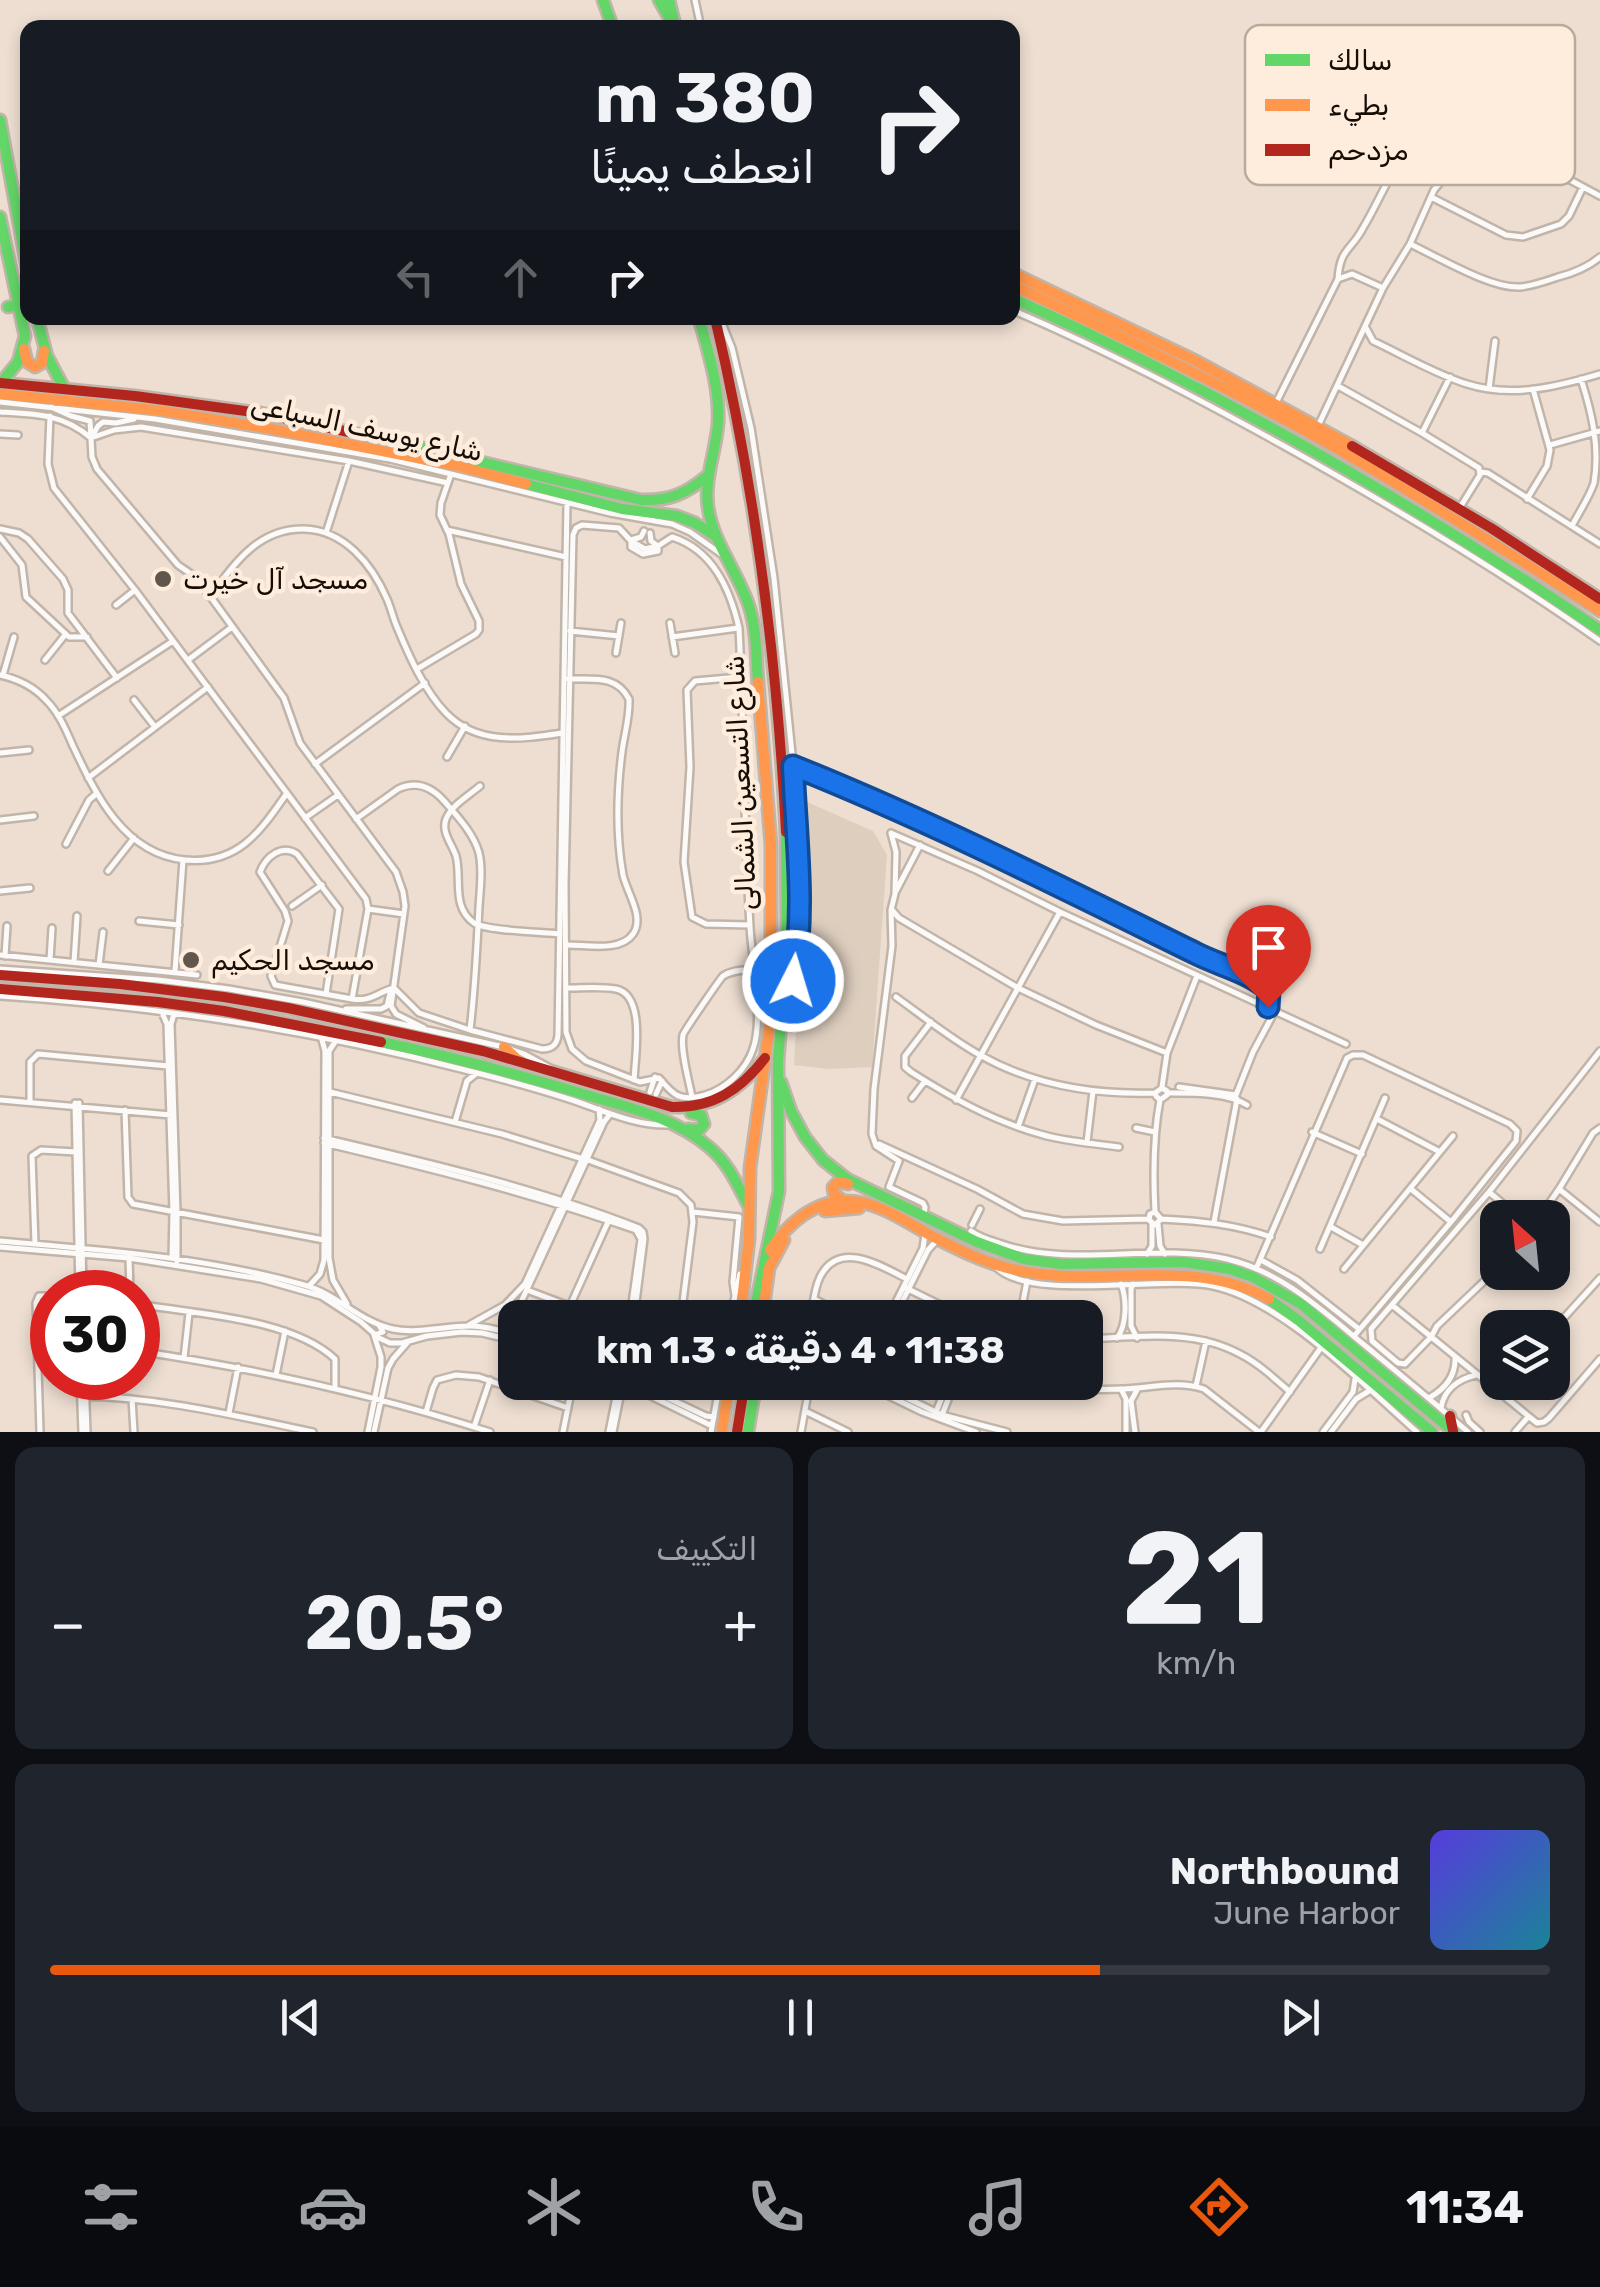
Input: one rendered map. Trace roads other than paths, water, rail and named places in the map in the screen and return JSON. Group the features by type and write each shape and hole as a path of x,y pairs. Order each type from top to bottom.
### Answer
{"main road":[{"path":"0,120 20,229"},
{"path":"0,217 18,305"},
{"path":"1020,278 1120,324 1459,509 1600,599"},
{"path":"1020,289 1204,378 1318,426 1600,611"},
{"path":"1020,302 1210,392 1408,504 1508,566 1600,630"},
{"path":"24,325 27,362 35,367 42,363 44,349"},
{"path":"39,325 44,349 64,388"},
{"name":"شارع التسعين الشمالى","path":"701,325 719,418 706,494 716,537 748,597 769,817 771,1016 751,1158 742,1300"},
{"name":"شارع التسعين الشمالى","path":"719,325 757,524 770,624 785,817 787,934 778,1074 779,1187 756,1300"},
{"path":"0,383 15,368 24,347"},
{"name":"شارع يوسف السباعى","path":"0,383 260,413 272,422 458,466 586,503 690,520 716,537"},
{"name":"شارع يوسف السباعى","path":"0,394 162,411 256,426 272,422 405,444 629,498 673,499 689,505 686,512 671,515"},
{"path":"140,418 162,411"},
{"path":"256,426 262,420 260,413"},
{"path":"673,499 708,476"},
{"path":"768,797 775,801 784,797"},
{"path":"769,817 777,812 785,817"},
{"path":"0,972 227,997 288,1008 472,1049 652,1098 682,1112 699,1114 704,1126 699,1130 677,1126 462,1063 281,1026 181,999 185,995 201,998 227,997 258,994"},
{"path":"120,984 173,995 171,1001 159,1008"},
{"path":"0,993 224,1011"},
{"path":"458,1046 462,1063"},
{"path":"504,1047 521,1063"},
{"path":"462,1063 472,1049"},
{"path":"672,1107 698,1108 725,1098 767,1056"},
{"path":"778,1074 790,1113 813,1151 840,1175 924,1216 971,1231 994,1250 1018,1253 1062,1277 1190,1275 1218,1279 1252,1291 1292,1315 1335,1356 1432,1432"},
{"path":"677,1126 712,1149 729,1168 748,1206"},
{"path":"844,1201 833,1190 838,1182 874,1192"},
{"path":"765,1256 798,1219 819,1207 844,1201 869,1204 994,1263 1042,1269 1120,1258 1198,1258 1234,1270 1258,1272 1357,1343 1453,1432"},
{"path":"765,1300 772,1262 780,1244 799,1225 837,1208 890,1214"},
{"path":"1060,1264 1062,1277"},
{"path":"1252,1291 1257,1286 1258,1272"},
{"path":"1270,1300 1270,1292 1277,1288"},
{"path":"726,1400 718,1431 735,1432 742,1400"},
{"path":"748,1432 753,1400"},
{"path":"725,1410 732,1420 741,1410"},
{"path":"1446,1412 1453,1432"}],"street":[{"path":"1575,183 1600,196"},
{"path":"1274,408 1338,279 1345,250 1362,231 1385,185"},
{"path":"1318,426 1383,288 1410,244 1437,185"},
{"path":"1431,197 1506,235 1522,237 1561,224 1583,187"},
{"path":"1410,244 1510,287 1571,274 1600,256"},
{"path":"1338,279 1352,274 1383,288"},
{"path":"1020,314 1181,389 1331,471 1478,558 1600,640"},
{"path":"721,325 741,382 762,494 797,807 797,959 794,996 783,999"},
{"path":"1366,328 1372,341 1468,385 1533,389 1600,374"},
{"path":"1489,389 1495,341"},
{"path":"1422,432 1450,377"},
{"path":"1572,526 1596,476 1599,454 1598,431 1581,380"},
{"path":"1338,386 1422,432 1481,472"},
{"path":"1527,499 1548,466 1550,445 1533,389"},
{"path":"0,402 140,418 390,459 567,503 586,503 648,527 682,527 730,560"},
{"path":"50,407 91,423 92,460 99,472 210,597 284,698 296,734 315,764 399,878 404,914 392,1006 394,1012 424,1028"},
{"path":"0,412 50,416 76,425 92,438"},
{"path":"50,416 48,464 54,488 174,640 365,897 368,909 352,999"},
{"path":"92,438 103,422 140,418"},
{"path":"92,438 136,427 349,461 448,484"},
{"path":"1550,445 1598,431"},
{"path":"0,434 18,436"},
{"path":"326,532 349,461"},
{"path":"1481,472 1600,544"},
{"path":"1459,509 1481,472"},
{"path":"416,669 476,634 480,626 458,578 440,511 451,474"},
{"path":"394,988 420,1013 470,1030 542,1049 553,1046 558,1035 567,503"},
{"path":"582,526 622,529 641,548 650,549 668,538 692,547 708,560 729,592 739,628 750,925 758,1029 744,1066 717,1090 692,1097 674,1095 658,1079 634,1080 586,1061 572,1049 566,1032 568,679 573,535 582,526"},
{"path":"630,540 641,537 648,527"},
{"path":"648,527 651,541 658,546"},
{"path":"0,529 28,538 63,578 68,612 117,678"},
{"path":"210,597 235,562 259,542 297,529 326,532 346,544 369,567 384,592 416,669 446,713 486,735 511,740 562,733"},
{"path":"447,530 566,556"},
{"path":"0,536 22,564 26,596 66,635 87,637"},
{"path":"116,605 135,590"},
{"path":"616,654 621,623"},
{"path":"670,623 674,653"},
{"path":"188,660 232,628"},
{"path":"672,638 739,628"},
{"path":"570,631 619,636"},
{"path":"45,660 66,635"},
{"path":"14,637 2,675 37,691 58,716 96,794 114,819 157,853 183,860 207,860 238,850 260,831 287,793"},
{"path":"58,716 174,640"},
{"path":"740,677 695,682 686,690 690,767 684,862 692,917 706,924 750,925"},
{"path":"567,945 622,943 634,932 638,919 623,876 619,817 629,699 618,684 609,681 568,679"},
{"path":"315,764 425,683"},
{"path":"88,778 208,687"},
{"path":"134,700 156,726"},
{"path":"447,757 465,726"},
{"path":"0,753 29,750"},
{"path":"793,766 1260,982 1269,990 1271,1009 1236,1094 1179,1087"},
{"path":"356,819 412,785 434,792 470,834 479,853 470,1030"},
{"path":"480,786 446,819 445,830 456,857 458,894 467,916 478,925 560,934"},
{"path":"66,844 96,794"},
{"path":"305,818 338,795"},
{"path":"0,820 34,816"},
{"path":"924,1216 923,1203 889,1188 899,1160 874,1145 872,1134 892,946 896,857 891,833 978,870 1346,1044"},
{"path":"108,871 134,838"},
{"path":"895,894 920,845"},
{"path":"326,994 338,905 297,854 278,851 261,870 288,921 272,981 277,986 352,999 370,999 394,988"},
{"path":"896,857 912,862"},
{"path":"174,972 183,860"},
{"path":"292,906 322,885"},
{"path":"0,890 30,888"},
{"path":"368,909 404,914"},
{"path":"891,910 898,918 1018,988 1167,1054"},
{"path":"956,1100 1060,912"},
{"path":"74,962 76,916"},
{"path":"139,921 178,925"},
{"path":"7,926 2,956 197,975"},
{"path":"50,960 52,928"},
{"path":"99,965 103,932"},
{"path":"692,1097 682,1042 685,1028 720,979 734,971 753,969"},
{"path":"27,974 158,980 258,994 504,1047 543,1063 560,1075"},
{"path":"1160,1100 1166,1098 1167,1054 1198,976"},
{"path":"342,1010 382,1010 394,988"},
{"path":"566,988 617,990 630,1000 636,1017 634,1080"},
{"path":"896,997 980,1055 1035,1079 1093,1091 1155,1093 1157,1089 1237,1099 1247,1105"},
{"path":"159,1008 174,1014 281,1026 320,1038 401,1050"},
{"path":"159,1008 167,1024 173,1114"},
{"path":"174,1014 174,1261"},
{"path":"930,1022 904,1060 907,1070 984,1115 1053,1137 1120,1148"},
{"path":"320,1038 325,1051 328,1258 348,1306"},
{"path":"309,1286 324,1265 329,1051 337,1041"},
{"path":"1437,1326 1406,1363 1398,1364 1370,1336 1371,1328 1489,1192 1599,1053"},
{"path":"30,1101 30,1062 38,1054 168,1066"},
{"path":"1357,1343 1360,1330 1518,1138 1510,1124 1362,1054 1347,1058 1258,1272 1298,1291 1357,1343 1468,1432"},
{"path":"456,1122 467,1081 462,1063"},
{"path":"462,1063 477,1073 536,1084 612,1113 654,1125 677,1126"},
{"path":"467,1081 477,1073"},
{"path":"652,1098 658,1079"},
{"path":"1018,1127 1035,1079"},
{"path":"912,1098 924,1081"},
{"path":"1087,1142 1093,1091"},
{"path":"328,1092 456,1122 679,1192 692,1212 683,1300"},
{"path":"1155,1093 1160,1100"},
{"path":"1320,1249 1385,1098"},
{"path":"0,1099 173,1114"},
{"path":"1214,1222 1237,1099"},
{"path":"1160,1100 1155,1132 1155,1212 1159,1214 1155,1221 1156,1246 1165,1254"},
{"path":"77,1104 173,1114"},
{"path":"77,1104 80,1250"},
{"path":"77,1104 80,1270"},
{"path":"585,1160 600,1120 599,1109"},
{"path":"125,1110 128,1197 138,1205 324,1240"},
{"path":"521,1300 585,1160 612,1113"},
{"path":"1378,1119 1440,1152"},
{"path":"1136,1128 1155,1132"},
{"path":"1552,1200 1593,1133 1600,1128"},
{"path":"1314,1133 1362,1154"},
{"path":"1344,1269 1453,1136"},
{"path":"327,1141 566,1203 637,1227 644,1239 635,1300"},
{"path":"879,1144 1023,1214 1063,1220 1214,1222 1271,1238"},
{"path":"34,1244 32,1156 41,1150 76,1152"},
{"path":"1410,1189 1451,1222"},
{"path":"1560,1190 1600,1222"},
{"path":"1489,1192 1499,1200"},
{"path":"566,1203 635,1230 640,1236 634,1300"},
{"path":"510,1300 525,1284 566,1203"},
{"path":"980,1209 971,1231 1018,1253 1120,1258 1165,1254 1198,1258"},
{"path":"692,1212 740,1217 735,1296"},
{"path":"573,1300 609,1221"},
{"path":"1330,1226 1363,1245"},
{"path":"906,1288 925,1243 924,1232"},
{"path":"900,1300 938,1239"},
{"path":"0,1244 174,1261 261,1279 315,1293 390,1343 469,1332 498,1334"},
{"path":"0,1244 34,1244 260,1274 309,1286 379,1325 405,1330 467,1326 498,1331"},
{"path":"1146,1254 1156,1246"},
{"path":"734,1300 748,1248"},
{"path":"129,1258 129,1270"},
{"path":"814,1299 822,1273 844,1258 860,1258 908,1279"},
{"path":"1261,1261 1297,1280 1360,1330"},
{"path":"994,1263 1004,1274 1066,1286 1190,1282 1232,1291 1263,1305 1335,1356 1418,1432"},
{"path":"320,1274 332,1274"},
{"path":"1023,1300 1027,1281"},
{"path":"1570,1312 1598,1282"},
{"path":"1117,1338 1124,1326 1121,1284"},
{"path":"1133,1284 1131,1326 1137,1338"},
{"path":"1422,1330 1437,1326 1480,1285"},
{"path":"906,1288 930,1300"},
{"path":"526,1290 554,1300"},
{"path":"1392,1305 1480,1377"},
{"path":"160,1308 267,1326 316,1345 336,1362 336,1388"},
{"path":"467,1326 498,1309"},
{"path":"184,1358 189,1313"},
{"path":"374,1335 382,1332 379,1325"},
{"path":"405,1330 404,1337 411,1340"},
{"path":"276,1375 285,1331"},
{"path":"374,1335 381,1357 378,1399"},
{"path":"1103,1338 1184,1337 1206,1341 1247,1358 1290,1392"},
{"path":"371,1432 388,1368 411,1340"},
{"path":"1196,1386 1206,1341"},
{"path":"1103,1388 1196,1386 1260,1432 1321,1348"},
{"path":"160,1354 336,1388 490,1432"},
{"path":"381,1357 393,1359"},
{"path":"1455,1357 1455,1380"},
{"path":"1508,1400 1537,1423 1547,1421 1600,1360"},
{"path":"228,1414 238,1367"},
{"path":"1429,1398 1441,1395 1455,1380 1476,1374"},
{"path":"426,1412 437,1380 464,1375 490,1380 568,1408"},
{"path":"1323,1432 1352,1392 1354,1376"},
{"path":"474,1427 490,1380"},
{"path":"1135,1432 1131,1401 1138,1388"},
{"path":"1122,1389 1126,1432"},
{"path":"1334,1431 1356,1399 1370,1390"},
{"path":"1441,1395 1446,1412"},
{"path":"39,1400 40,1432"},
{"path":"83,1400 85,1432"},
{"path":"132,1400 134,1432"},
{"path":"138,1400 314,1432"},
{"path":"563,1432 570,1400"},
{"path":"618,1400 612,1431 622,1432"},
{"path":"656,1400 718,1431"},
{"path":"672,1400 714,1417"},
{"path":"717,1400 714,1417 718,1431"},
{"path":"801,1432 808,1400"},
{"path":"897,1400 976,1432"},
{"path":"911,1400 986,1430 1007,1432"},
{"path":"939,1414 944,1400"},
{"path":"806,1411 848,1432"},
{"path":"1466,1414 1480,1432"},
{"path":"1515,1432 1528,1417"}],"place":[{"name":"مسجد آل خيرت","path":"163,579"},
{"name":"مسجد الحكيم","path":"191,960"}]}
